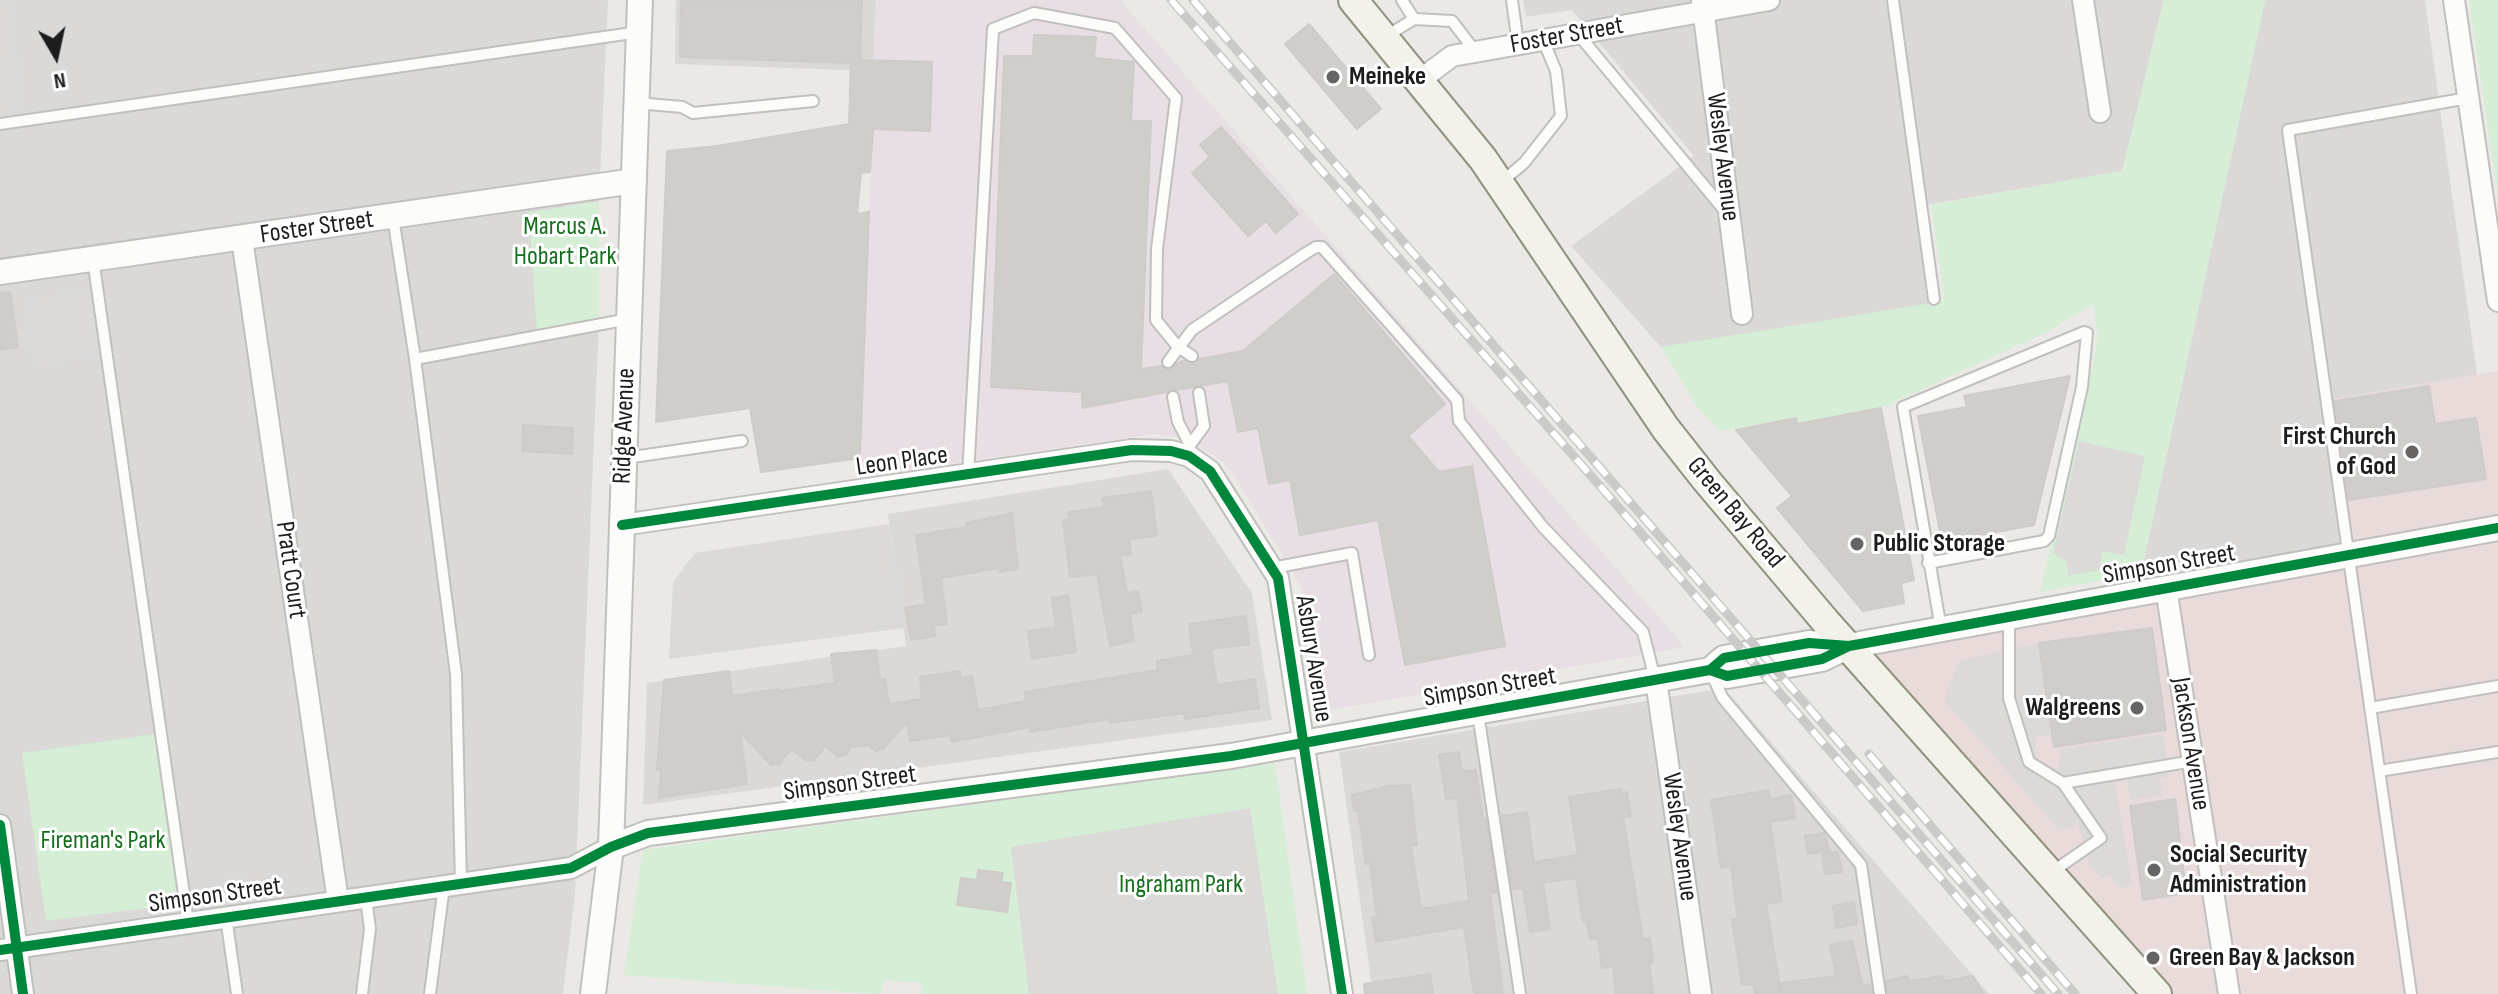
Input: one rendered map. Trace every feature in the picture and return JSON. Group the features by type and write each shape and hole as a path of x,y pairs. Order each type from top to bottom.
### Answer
{"main road":[{"name":"Green Bay Road","path":"1353,0 1420,80 1499,183 1666,429 1849,646 2157,994"}],"street":[{"name":"Ridge Avenue","path":"593,994 611,847 640,0"},
{"name":"Foster Street","path":"1420,80 1452,56 1578,34 1702,6 1769,0"},
{"path":"2083,0 2100,112"},
{"path":"2454,0 2498,301"},
{"name":"Wesley Avenue","path":"1702,6 1742,314"},
{"name":"Foster Street","path":"0,272 634,181"},
{"name":"Pratt Court","path":"242,239 338,901"},
{"name":"Leon Place","path":"622,525 1132,450 1189,450"},
{"name":"Asbury Avenue","path":"1189,450 1210,471 1278,578 1342,994"},
{"name":"Simpson Street","path":"8,949 571,868 611,847 648,833 1231,756 1710,670 1727,676 1822,659 1849,646 2498,528"},
{"name":"Jackson Avenue","path":"2166,588 2229,994"},
{"name":"Wesley Avenue","path":"1656,680 1701,994"},
{"path":"0,825 8,949 23,994"}],"lane":[{"path":"1402,0 1414,19"},
{"path":"1512,0 1518,44"},
{"path":"1893,0 1934,299"},
{"path":"968,475 993,29 1034,13 1115,28 1176,98 1157,249 1156,320 1178,347 1192,356"},
{"path":"1384,37 1414,19 1452,21 1476,52"},
{"path":"0,124 639,32"},
{"path":"1578,34 1730,216"},
{"path":"1499,183 1524,163 1561,116 1556,71 1543,40"},
{"path":"2411,994 2288,130 2468,98"},
{"path":"637,103 682,107 693,113 813,101"},
{"path":"393,217 415,359 456,674 453,885 430,994"},
{"path":"1168,362 1192,330 1306,253 1322,247 1457,400 1459,421 1543,527 1643,632 1656,680"},
{"path":"93,259 188,922"},
{"path":"415,359 629,319"},
{"path":"1928,563 2044,541 2049,536 2082,387 2087,333 1903,407 1928,563 1941,629"},
{"path":"1189,450 1204,426 1199,393"},
{"path":"1173,397 1178,422 1189,450"},
{"path":"624,458 742,441"},
{"path":"1272,568 1352,553 1369,655"},
{"path":"2009,617 2009,698 2029,762 2063,783 2101,838 2050,873"},
{"path":"1710,670 1722,697 1861,865 1880,994"},
{"path":"2370,708 2498,686"},
{"path":"1478,713 1520,994"},
{"path":"2379,771 2498,752"},
{"path":"2063,783 2193,761"},
{"path":"362,994 370,929 366,898"},
{"path":"226,917 237,994"}],"shaded area":[{"path":"0,0 608,0 599,202 566,206 537,331 599,319 575,893 563,994 0,994"},
{"path":"676,0 876,0 873,71 675,64"},
{"path":"876,0 1120,0 1685,647 1320,712 1302,588 1236,478 1222,461 1192,442 1155,434 859,477 872,128 849,126 849,70 873,70"},
{"path":"1523,0 2164,0 2122,171 1915,207 1929,305 1661,347 1571,246 1694,156 1572,10 1526,17"},
{"path":"2265,0 2425,0 2477,375 2321,401 2359,688 2217,712 2195,564 2141,573"},
{"path":"9,3 25,109 0,113 0,4"},
{"path":"91,290 100,356 33,365 24,299"},
{"path":"2498,371 2498,994 2157,994 1849,646 2348,555 2321,401"},
{"path":"2079,441 2145,456 2124,555 2102,551 2099,570 2068,576 2067,562 2053,553"},
{"path":"1168,469 1252,593 1272,720 643,805 647,683 906,646 888,514"},
{"path":"889,524 904,628 669,659 673,582 695,553"},
{"path":"2039,643 2052,735 2035,737 2036,757 2053,769 2059,768 2060,749 2163,734 2168,777 2159,777 2162,795 2131,800 2127,780 2115,783 2132,885 2121,888 2109,875 2102,878 2090,866 2078,824 2060,831 1944,699 1960,660"},
{"path":"1724,688 1989,994 1373,994 1339,752"},
{"path":"1250,808 1278,994 1029,994 1011,847"}],"green space":[{"path":"2164,0 2265,0 2141,573 2040,592 2094,361 2098,333 2093,304 2049,331 1881,408 1797,424 1795,418 1719,431 1696,405 1661,347 1945,301 1931,205 2122,171"},
{"path":"2469,0 2498,0 2498,195"},
{"name":"Marcus A. Hobart Park","path":"599,202 599,319 537,332 529,212"},
{"name":"Fireman's Park","path":"155,734 180,904 46,921 22,753"},
{"name":"Ingraham Park","path":"1275,763 1307,994 922,994 922,983 884,980 881,994 874,994 624,975 643,850"}],"building":[{"path":"681,0 862,0 860,60 932,62 930,131 873,129 870,172 861,173 857,214 869,212 860,458 761,472 750,408 656,422 667,151 849,124 851,63 680,57"},
{"name":"Meineke","path":"1309,24 1381,109 1357,129 1285,44"},
{"path":"1034,35 1096,37 1094,58 1134,62 1131,121 1151,121 1141,369 1161,366 1170,370 1185,361 1192,364 1199,359 1243,351 1334,274 1445,404 1408,436 1439,472 1472,466 1505,646 1405,665 1378,520 1300,535 1290,480 1269,484 1258,428 1238,432 1228,381 1082,408 1082,392 991,387 1004,56 1033,56"},
{"path":"1221,127 1298,214 1276,233 1266,221 1248,236 1192,173 1210,157 1200,145"},
{"path":"10,292 18,347 0,350 0,293"},
{"name":"Public Storage","path":"2070,376 2034,525 1942,542 1918,416 1967,407 1964,396"},
{"name":"First Church of God","path":"2429,386 2435,424 2476,418 2486,479 2349,500 2335,401"},
{"name":"Public Storage","path":"1881,408 1914,580 1901,583 1904,603 1863,611 1777,508 1792,496 1736,430 1796,418 1797,424"},
{"path":"523,425 573,428 572,454 522,451"},
{"path":"1151,491 1157,536 1129,539 1131,554 1120,556 1127,593 1138,591 1142,612 1130,614 1134,641 1110,646 1097,574 1070,577 1063,520 1069,520 1068,512 1104,507 1102,498"},
{"path":"1012,513 1018,569 1000,572 999,568 941,578 947,624 934,626 935,636 911,640 905,608 926,604 916,535 967,527 966,523"},
{"path":"1068,595 1076,652 1032,659 1028,631 1056,627 1052,598"},
{"path":"1246,616 1249,644 1211,649 1217,685 1255,679 1259,708 1185,719 1184,713 1110,723 1109,719 1030,732 1030,727 952,742 950,735 910,741 907,722 883,749 876,751 868,745 851,747 846,755 838,757 825,746 815,760 807,761 791,749 780,764 771,765 740,732 747,784 659,798 661,770 657,770 664,680 729,671 732,696 779,691 835,683 831,654 876,650 880,680 885,679 889,704 922,699 920,677 960,671 961,678 972,676 978,710 1026,701 1025,692 1158,670 1157,661 1193,655 1189,624"},
{"name":"Walgreens","path":"2152,628 2166,730 2054,747 2039,643"},
{"path":"1459,752 1462,771 1476,770 1483,819 1486,819 1497,892 1490,893 1503,994 1474,994 1464,927 1376,942 1372,918 1377,917 1370,863 1366,864 1358,810 1354,811 1352,795 1389,786 1410,785 1417,845 1411,846 1421,909 1469,901 1457,798 1446,799 1439,755"},
{"path":"1621,789 1622,793 1627,792 1631,816 1623,817 1643,939 1650,938 1653,994 1616,994 1613,966 1602,968 1598,938 1590,939 1587,922 1583,922 1576,878 1543,883 1550,929 1530,932 1523,888 1512,889 1502,816 1527,812 1534,862 1578,855 1569,797"},
{"path":"1769,790 1770,799 1791,795 1795,818 1770,822 1782,901 1766,904 1781,994 1755,994 1753,984 1742,985 1732,919 1738,919 1731,866 1721,868 1711,800"},
{"path":"2175,799 2186,893 2143,900 2130,806"},
{"path":"1824,833 1830,851 1808,854 1805,836"},
{"path":"1838,852 1842,872 1825,874 1822,854"},
{"path":"978,870 1003,873 1001,882 1011,883 1007,912 957,905 961,878 977,880"},
{"path":"1854,902 1857,924 1836,928 1833,906"},
{"path":"1852,941 1863,986 1870,984 1872,994 1782,994 1781,983 1836,976 1830,945"},
{"path":"1430,974 1433,994 1365,994 1364,984"},
{"path":"1907,976 1909,981 1943,976 1944,981 1973,976 1984,994 1888,994 1886,981"}],"railway":[{"path":"1171,0 1600,486 2041,994"},
{"path":"1193,0 2058,994"},
{"path":"1869,754 2075,994"}],"cycle path":[{"path":"622,525 1132,450 1171,451 1189,456 1210,471 1278,578 1342,994"},
{"path":"1710,670 1724,658 1809,643 1849,646 2498,528"},
{"path":"0,950 571,868 611,847 648,833 1231,756 1710,670 1727,676 1822,659 1849,646"},
{"path":"0,825 23,994"}],"place":[{"name":"Meineke","path":"1333,77"},
{"name":"First Church of God","path":"2412,452"},
{"name":"Public Storage","path":"1857,544"},
{"name":"Walgreens","path":"2137,708"},
{"name":"Social Security Administration","path":"2154,870"},
{"name":"Green Bay & Jackson","path":"2153,958"}]}
